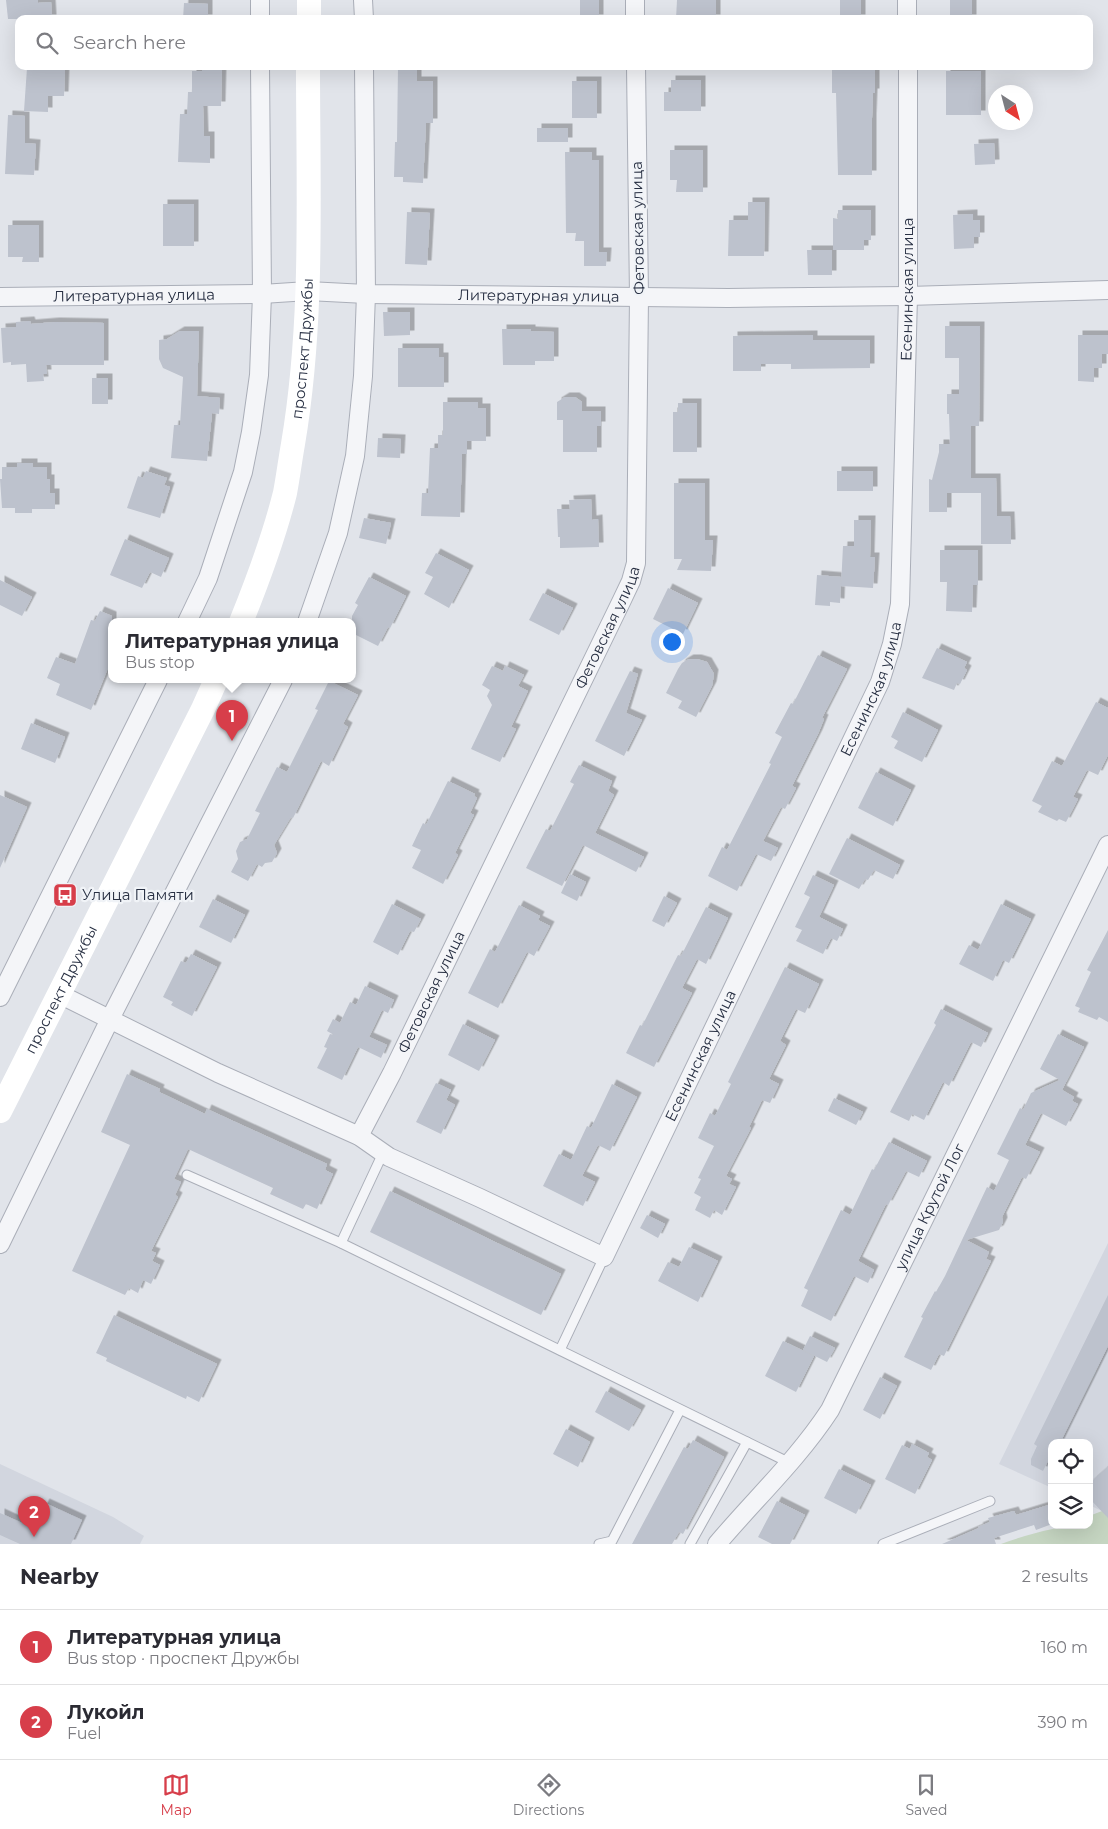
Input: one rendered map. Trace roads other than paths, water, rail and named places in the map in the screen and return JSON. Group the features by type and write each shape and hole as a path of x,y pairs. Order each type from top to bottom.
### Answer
{"main road":[{"path":"309,0 309,15"},
{"name":"проспект Дружбы","path":"243,618 263,566 285,492 298,418 304,362 308,291 308,70"},
{"name":"проспект Дружбы","path":"0,1111 215,683"}],"street":[{"path":"260,0 260,15"},
{"path":"364,0 364,15"},
{"path":"635,0 635,15"},
{"path":"908,0 908,15"},
{"path":"188,618 208,578 243,472 259,375 262,294 260,70"},
{"path":"307,618 338,533 355,456 363,376 366,294 364,70"},
{"name":"Фетовская улица","path":"359,1136 392,1073 630,581 636,563 639,297 636,70"},
{"name":"Есенинская улица","path":"604,1258 880,682 890,652 900,604 908,296 908,70"},
{"name":"Литературная улица","path":"0,296 262,294 308,291 366,294 639,297 908,296 1108,290"},
{"path":"0,997 157,683"},
{"path":"0,1244 110,1019 281,683"},
{"name":"улица Крутой Лог","path":"717,1544 790,1463 814,1434 830,1410 1108,845"},
{"path":"59,994 218,1073 359,1136 390,1158 480,1198 604,1258"}],"lane":[{"path":"341,1243 383,1153"},
{"path":"187,1176 341,1243 790,1463"},
{"path":"560,1350 604,1258"},
{"path":"599,1544 612,1541 680,1410"},
{"path":"690,1544 747,1442"},
{"path":"883,1544 990,1501"}],"place":[{"name":"Литературная улица","path":"232,741"},
{"name":"Улица Памяти","path":"65,895"},
{"name":"Лукойл","path":"34,1537"}]}
